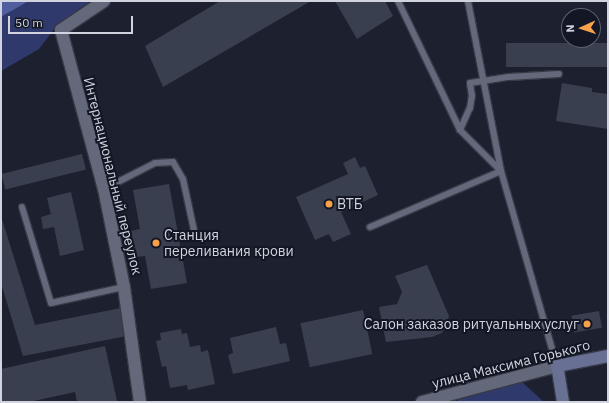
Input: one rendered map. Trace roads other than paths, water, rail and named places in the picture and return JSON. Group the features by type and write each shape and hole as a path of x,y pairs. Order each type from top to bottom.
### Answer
{"main road":[{"name":"улица Максима Горького","path":"557,366 608,356"},
{"path":"557,366 564,402"}],"street":[{"name":"Интернациональный переулок","path":"104,1 61,30 104,189 124,287 140,402"},
{"name":"улица Максима Горького","path":"422,402 557,366"}],"lane":[{"path":"398,1 460,130 501,171"},
{"path":"468,1 485,81 501,171 557,366"},
{"path":"460,130 470,108 472,96 470,83 509,77 559,74"},
{"path":"104,189 155,163 173,162 183,179 195,235"},
{"path":"370,227 501,171"},
{"path":"22,207 51,303 124,287"}],"place":[{"name":"ВТБ","path":"329,204"},
{"name":"Станция переливания крови","path":"156,243"},
{"name":"Салон заказов ритуальных услуг","path":"587,324"}]}
